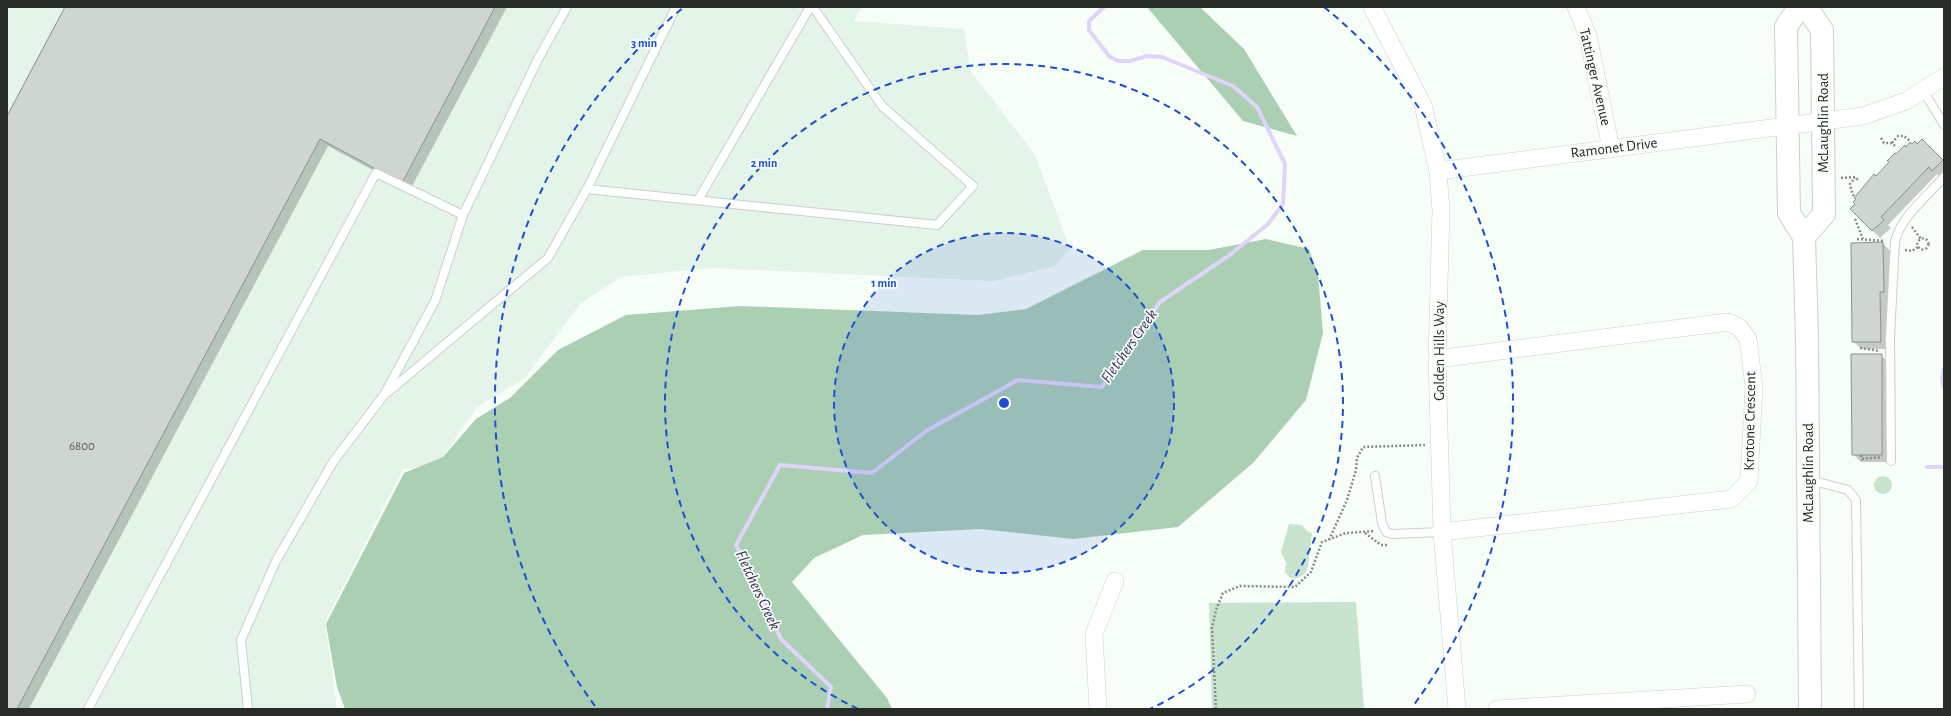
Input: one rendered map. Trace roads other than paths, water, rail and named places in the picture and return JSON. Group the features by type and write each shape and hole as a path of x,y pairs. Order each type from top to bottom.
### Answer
{"street":[{"name":"Golden Hills Way","path":"1372,7 1423,105 1438,171 1441,210 1437,359 1442,532 1457,709"},
{"name":"Tattinger Avenue","path":"1576,7 1588,36 1611,149"},
{"path":"1799,7 1786,27 1789,126 1789,213 1804,237"},
{"name":"McLaughlin Road","path":"1806,7 1822,30 1824,214 1804,237 1807,338 1810,709"},
{"name":"Ramonet Drive","path":"1438,171 1863,116 1906,101 1944,77"},
{"name":"Krotone Crescent","path":"1437,359 1728,322 1739,327 1748,339 1754,387 1749,481 1732,499 1442,532"},
{"path":"1098,709 1094,634 1115,582"},
{"path":"1496,709 1747,694"}],"lane":[{"path":"248,709 241,640 276,561 333,462 384,395 435,301 462,215 538,59 567,7"},
{"path":"384,395 548,258 587,189 676,7"},
{"path":"587,189 937,225 973,186 882,106 812,7 698,200"},
{"path":"1924,90 1944,125"},
{"path":"88,709 376,173 462,215"},
{"path":"1892,459 1890,353 1895,241 1898,228 1944,177"},
{"path":"1375,476 1382,523 1386,532 1392,534 1442,532"},
{"path":"1807,479 1848,490 1856,500 1859,709"}],"waterway":[{"name":"Fletchers Creek","path":"827,709 831,687 781,639 736,545 780,465 872,473 926,431 1018,380 1102,387 1160,302 1231,254 1268,224 1283,204 1285,164 1257,107 1233,86 1162,57 1147,56 1130,61 1118,61 1109,56 1089,30 1089,21 1104,7"},
{"path":"1944,369 1942,378 1944,388"},
{"path":"1927,467 1944,467"}]}
